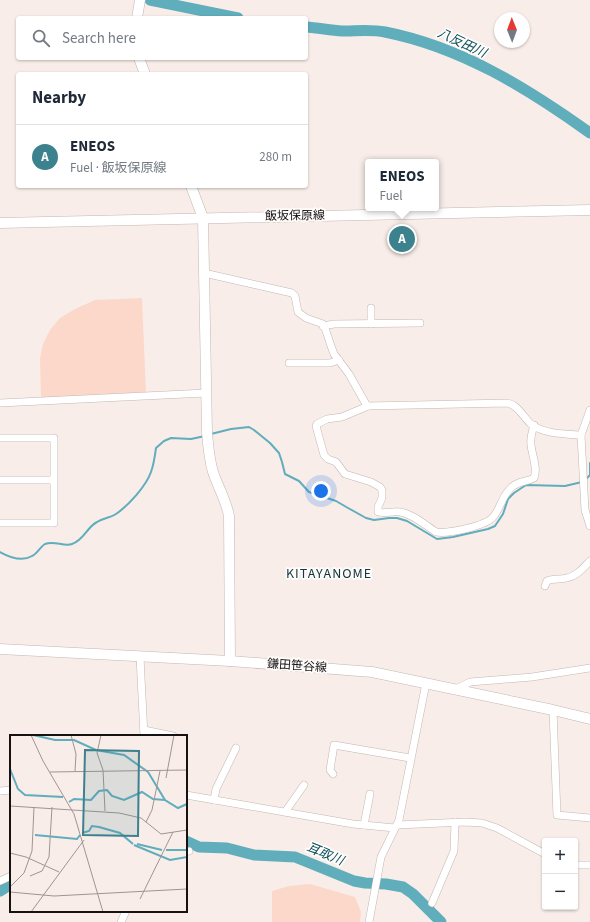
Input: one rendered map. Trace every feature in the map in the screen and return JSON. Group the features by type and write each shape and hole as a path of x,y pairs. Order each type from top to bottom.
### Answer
{"street":[{"path":"137,16 140,2"},
{"path":"140,60 144,72"},
{"path":"192,188 203,218 206,393 210,462 229,516 230,661"},
{"name":"飯坂保原線","path":"0,223 590,210"},
{"path":"204,273 292,293 295,296 298,312 306,318 319,322 324,326 330,346 368,406"},
{"path":"371,308 371,324"},
{"path":"324,326 334,324 420,323"},
{"path":"289,363 330,363 339,360"},
{"path":"0,403 206,393"},
{"path":"534,426 531,442 534,459 534,478 520,482 510,489 504,495 494,517 488,521 451,532 442,533 436,532 405,513 378,512 378,507 382,498 382,490 380,487 371,482 345,474 336,462 328,459 324,455 316,431 317,424 327,419 342,417 368,406 508,403 515,406 534,426 551,431 581,435"},
{"path":"590,414 581,435 582,477 585,510 590,526"},
{"path":"0,438 54,438 54,523 0,523"},
{"path":"582,463 590,457"},
{"path":"0,480 53,480"},
{"path":"545,586 547,581 552,579 567,578 575,575 590,561"},
{"name":"鎌田笹谷線","path":"0,648 230,661 372,672 554,710 590,719"},
{"path":"140,657 144,733 163,735"},
{"path":"456,689 470,682 532,677 590,668"},
{"path":"369,922 381,857 399,820 426,683"},
{"path":"554,710 557,815 590,818"},
{"path":"333,774 330,770 334,745 410,758"},
{"path":"214,800 216,790 236,748"},
{"path":"285,812 304,785"},
{"path":"0,791 10,790"},
{"path":"364,825 370,794"},
{"path":"187,795 364,825 396,826 456,822 482,823 496,828 542,852"},
{"path":"432,903 454,850 456,822"},
{"path":"578,865 590,864"},
{"path":"0,881 10,876"},
{"path":"121,922 126,912"}],"shaded area":[{"path":"142,298 146,393 41,398 40,359 43,344 50,330 60,318 95,300"},
{"path":"310,884 355,897 361,912 360,922 272,922 272,891 289,886"}],"waterway":[{"name":"八反田川","path":"150,0 228,16"},
{"name":"八反田川","path":"308,27 342,31 380,31 413,39 440,48 492,71 517,85 542,100 590,133"},
{"path":"211,434 231,429 249,427 270,443 279,453 285,474 299,481 309,492 336,501 366,518 374,520 397,518 407,521 437,539 453,537 495,526 503,514 508,499 526,485 565,486 582,482"},
{"path":"0,552 11,557 24,559 34,555 45,544 52,543 69,545 80,540 94,524 116,514 136,495 149,477 154,463 156,448 164,441 171,438 191,439 205,436"},
{"path":"585,480 590,475 590,463"},
{"name":"耳取川","path":"187,841 199,847 227,848 254,855 295,857 354,881 403,887 413,894 441,922"},
{"name":"耳取川","path":"0,891 10,885"}],"place":[{"name":"ENEOS","path":"402,239"}],"district":[{"name":"KITAYANOME","path":"329,574"}]}
